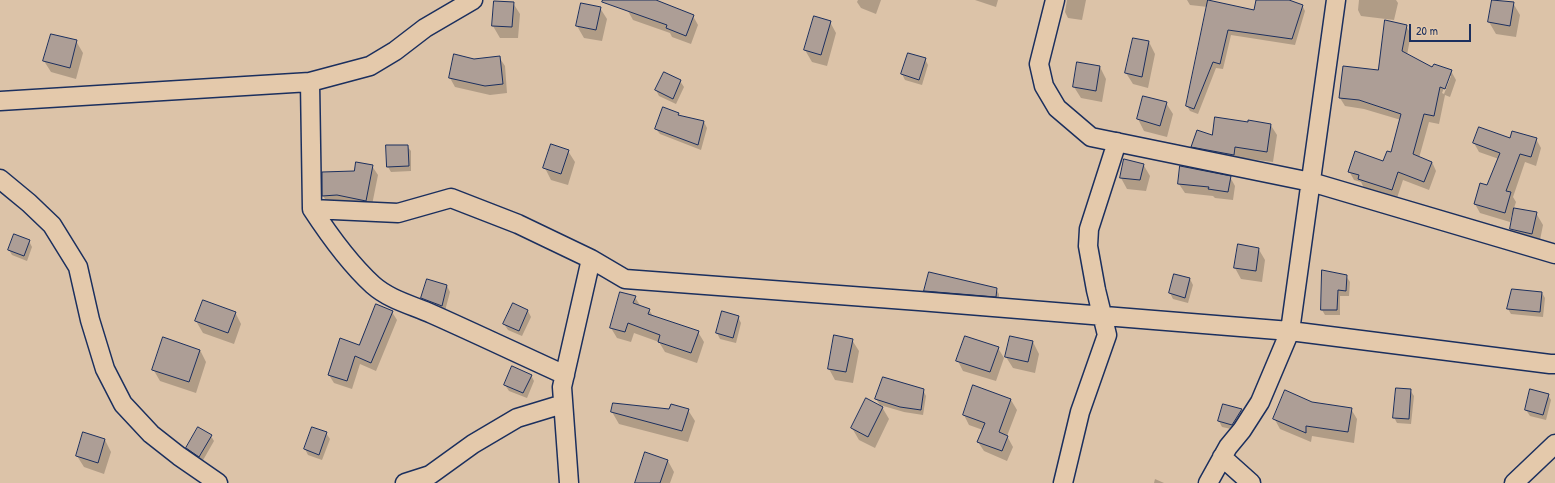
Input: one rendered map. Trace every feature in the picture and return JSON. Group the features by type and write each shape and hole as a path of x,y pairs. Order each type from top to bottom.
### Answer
{"street":[{"path":"0,101 310,82 370,66 395,51 425,28 473,0"},
{"path":"1055,0 1039,64 1044,86 1057,108 1091,137 1311,182 1555,254"},
{"path":"1208,483 1228,447 1242,430 1260,402 1290,331 1336,0"},
{"path":"310,82 312,209 325,229 362,273 374,285 392,298 430,313 565,375"},
{"path":"1063,483 1080,412 1107,335 1096,290 1088,246 1089,229 1117,142"},
{"path":"0,179 29,203 52,225 78,267 90,320 105,369 123,404 152,434 179,456 218,483"},
{"path":"312,209 398,213 451,198 518,224 591,259 625,279 1290,331 1555,364"},
{"path":"570,483 562,387 591,259"},
{"path":"405,483 430,475 473,444 517,418 563,404"},
{"path":"1514,483 1555,444"},
{"path":"1222,458 1250,483"}],"building":[{"path":"603,0 656,0 694,15 686,36 666,28 667,25 602,2"},
{"path":"1208,0 1254,10 1256,0 1289,0 1303,5 1292,39 1228,30 1220,64 1213,62 1194,109 1186,106"},
{"path":"1492,0 1514,2 1510,26 1488,22"},
{"path":"494,1 514,2 512,27 492,26"},
{"path":"581,3 601,7 596,30 576,26"},
{"path":"814,16 831,21 821,55 804,50"},
{"path":"1385,20 1407,25 1402,51 1432,67 1434,64 1452,70 1445,89 1440,87 1434,116 1424,114 1413,154 1432,162 1424,182 1398,172 1392,190 1358,179 1359,175 1348,172 1355,151 1383,161 1387,151 1391,152 1401,114 1359,100 1339,98 1343,66 1378,70"},
{"path":"51,34 77,40 70,68 43,61"},
{"path":"1133,38 1149,41 1142,77 1125,73"},
{"path":"908,53 926,58 919,80 901,74"},
{"path":"454,54 474,59 500,56 503,84 485,86 449,78"},
{"path":"1077,62 1100,66 1096,91 1073,87"},
{"path":"664,72 681,80 673,99 655,90"},
{"path":"1143,96 1167,102 1160,126 1137,119"},
{"path":"663,107 679,113 678,115 704,121 698,145 655,129"},
{"path":"1215,117 1271,124 1267,152 1235,147 1234,155 1191,147 1197,130 1212,135"},
{"path":"1479,127 1510,138 1512,131 1537,138 1531,157 1520,154 1506,191 1511,192 1505,213 1474,204 1480,183 1487,185 1500,153 1473,143"},
{"path":"551,144 569,150 561,174 543,168"},
{"path":"386,145 408,145 409,166 387,167"},
{"path":"1124,159 1144,164 1140,180 1120,178"},
{"path":"356,162 373,165 366,201 337,195 322,196 322,172 354,171"},
{"path":"1180,166 1231,176 1228,192 1208,189 1209,187 1178,184"},
{"path":"1514,208 1537,212 1532,234 1510,229"},
{"path":"14,234 30,240 24,256 8,250"},
{"path":"1238,244 1259,248 1256,271 1234,268"},
{"path":"1322,270 1347,275 1346,291 1338,290 1337,310 1321,310"},
{"path":"929,272 997,288 996,297 924,291"},
{"path":"1174,274 1190,278 1185,298 1169,293"},
{"path":"427,279 447,285 442,306 421,298"},
{"path":"1512,289 1542,292 1540,312 1507,309"},
{"path":"620,292 636,296 633,303 650,309 648,314 699,331 691,353 658,342 660,335 628,323 625,332 610,328"},
{"path":"203,300 236,312 228,333 195,321"},
{"path":"513,303 528,310 519,331 503,324"},
{"path":"376,304 393,311 371,363 355,356 347,381 328,375 340,338 359,345"},
{"path":"722,311 739,316 733,338 716,333"},
{"path":"834,335 853,339 846,372 828,369"},
{"path":"965,336 999,347 990,372 956,361"},
{"path":"1010,336 1033,341 1028,362 1005,357"},
{"path":"163,337 200,350 189,382 152,370"},
{"path":"512,366 532,375 523,393 504,385"},
{"path":"883,377 924,389 921,410 900,407 875,399"},
{"path":"973,385 1011,399 999,432 1008,436 1002,451 977,442 985,423 963,415"},
{"path":"1396,388 1411,389 1409,419 1393,418"},
{"path":"1530,389 1549,394 1543,415 1525,410"},
{"path":"1285,390 1312,402 1352,408 1348,432 1306,426 1306,433 1273,419"},
{"path":"866,398 883,407 868,437 851,428"},
{"path":"613,403 669,409 671,404 689,409 682,431 611,412"},
{"path":"1223,404 1242,409 1232,425 1218,421"},
{"path":"198,427 212,435 199,457 186,448"},
{"path":"312,427 327,432 319,455 304,449"},
{"path":"83,432 105,439 98,463 76,456"},
{"path":"645,452 668,460 660,483 635,483"}]}
